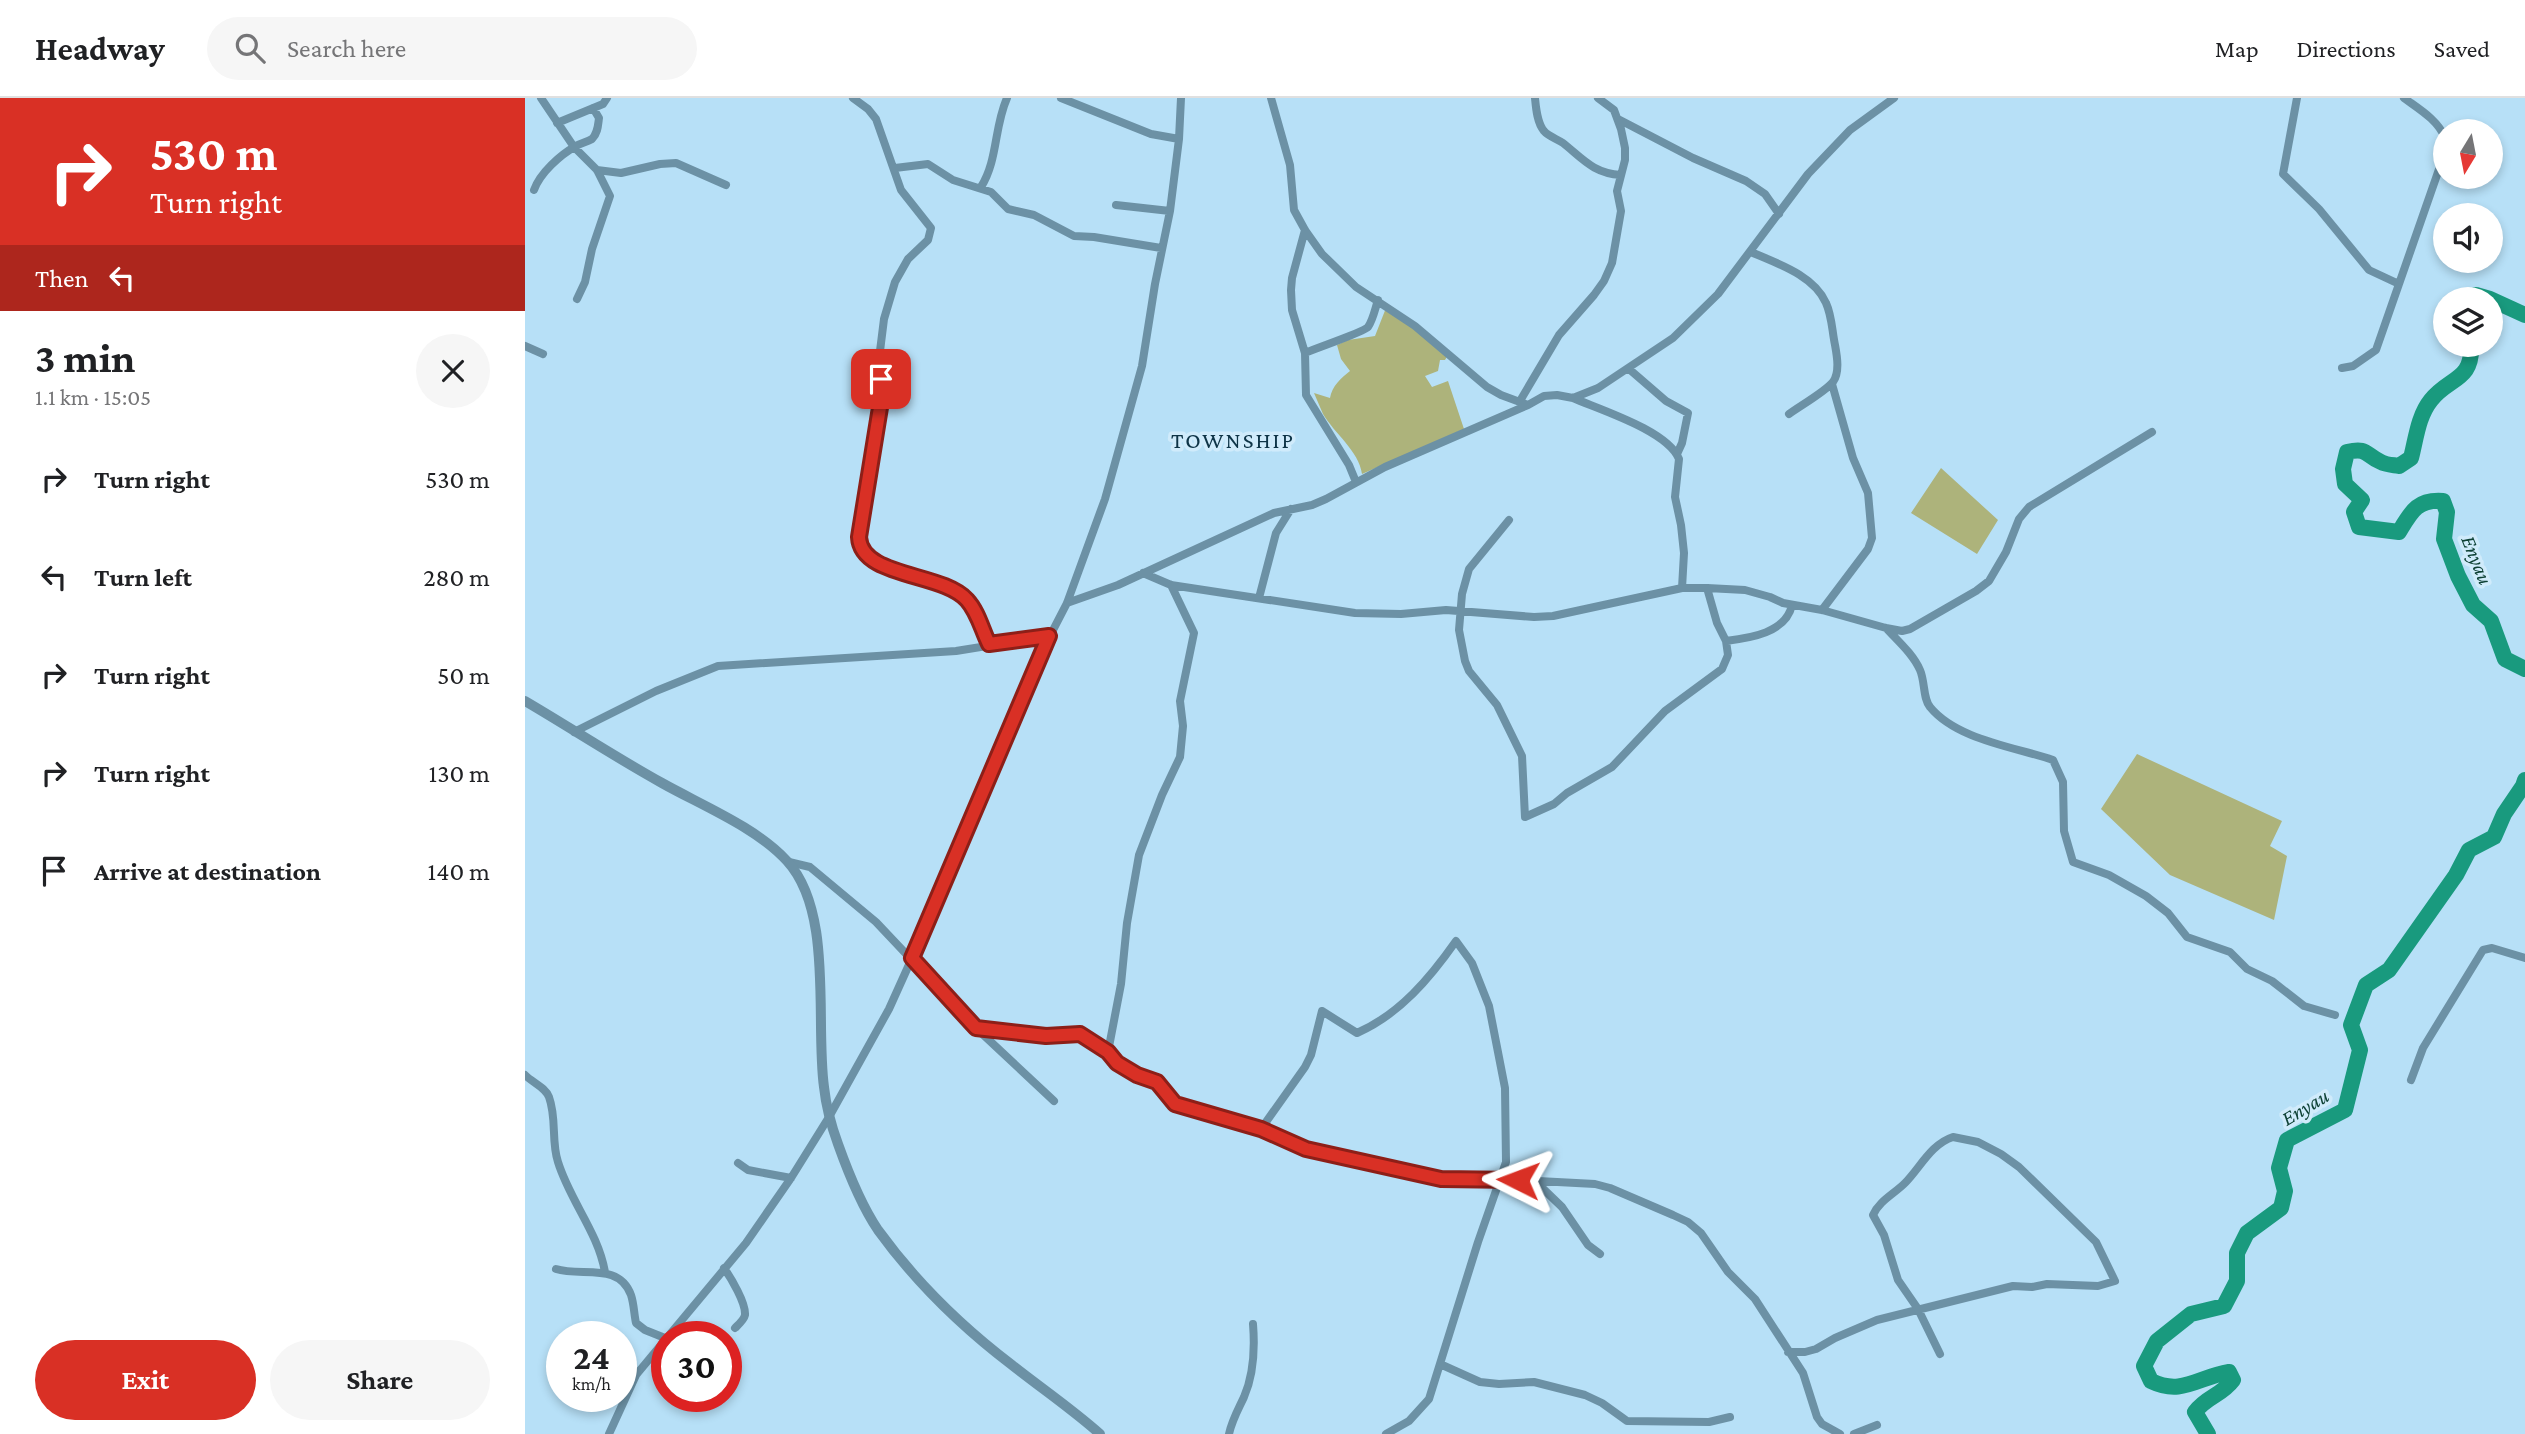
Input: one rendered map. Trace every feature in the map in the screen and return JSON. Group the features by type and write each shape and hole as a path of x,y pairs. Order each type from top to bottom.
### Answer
{"street":[{"path":"541,98 574,147 597,170 610,196 592,249 585,282 577,299"},
{"path":"557,123 603,104 607,98"},
{"path":"853,98 876,119 884,147 895,168 896,180 901,190 929,223 931,234 926,243 905,263 895,282 884,315 877,375 881,379 883,389 859,544 869,558 882,565 925,578 964,597 989,644"},
{"path":"981,187 991,168 1001,114 1007,98"},
{"path":"1061,98 1151,134 1179,139"},
{"path":"679,1321 746,1243 791,1178 829,1117 889,1009 1049,636 1067,603 1105,499 1142,366 1161,248 1170,211 1181,98"},
{"path":"1271,98 1290,165 1292,203 1305,230 1322,254 1356,287 1415,326 1487,387 1524,403"},
{"path":"1535,98 1539,120 1545,132 1594,168 1604,173 1621,175"},
{"path":"1524,403 1567,324 1594,295 1609,272 1621,211 1617,191 1625,148 1614,110 1598,98"},
{"path":"1573,398 1598,388 1629,369 1691,322 1718,294 1751,252 1793,191 1850,130 1894,98"},
{"path":"2297,98 2283,174 2319,209 2369,270 2399,285"},
{"path":"2404,98 2433,121"},
{"path":"534,190 541,175 574,147 589,141 596,133 599,118 593,108"},
{"path":"1618,119 1693,158 1746,181 1765,194 1779,214"},
{"path":"597,170 621,173 676,163 726,185"},
{"path":"895,168 928,164 953,180 996,194 1008,209 1034,215 1074,236 1161,248"},
{"path":"2342,368 2353,366 2375,350 2433,187"},
{"path":"1116,205 1170,211"},
{"path":"1305,230 1291,290 1292,310 1305,353 1306,395 1349,465 1356,482"},
{"path":"1751,252 1790,269 1813,286 1825,300 1830,313 1838,364 1836,375 1832,384 1789,414"},
{"path":"1305,353 1365,330 1372,320 1378,300"},
{"path":"525,346 543,354"},
{"path":"1629,369 1666,401 1688,412 1677,454"},
{"path":"1822,610 1868,549 1872,538 1868,493 1853,458 1832,384"},
{"path":"1067,603 1118,585 1274,513 1326,499 1397,461 1524,403 1551,395 1573,398 1619,416 1657,436 1677,454 1679,459 1675,497 1682,532 1682,588"},
{"path":"1143,573 1171,584 1367,614 1459,611 1553,616 1682,588 1745,590 1792,605 1902,631 1919,626 1989,581 1997,570 2019,519 2029,507 2152,432"},
{"path":"1259,598 1276,533 1291,509"},
{"path":"1509,520 1469,569 1459,611 1459,630 1469,671 1497,705 1522,756 1525,817 1554,804 1567,793 1612,767 1665,710 1722,669 1728,655 1726,641 1717,623 1707,589"},
{"path":"1108,1052 1121,984 1127,923 1137,866 1157,807 1179,757 1182,738 1180,701 1194,633 1171,584"},
{"path":"1726,641 1754,637 1771,630 1786,619 1792,605"},
{"path":"1886,628 1920,669 1928,705 1948,721 1982,740 2053,760 2063,782 2064,831 2073,862 2109,875 2146,896 2160,905 2187,937 2230,952 2247,969 2264,976 2304,1006 2335,1015"},
{"path":"574,732 656,691 718,666 956,651 1049,636"},
{"path":"526,703 752,833 789,862 805,891 820,951 822,1064 829,1117 863,1203 878,1230 940,1302 978,1337 1100,1434"},
{"path":"789,862 803,864 819,873 876,922 976,1028 1054,1101"},
{"path":"1261,1129 1305,1067 1311,1055 1322,1011 1357,1033 1371,1027 1400,1006 1440,964 1456,941 1472,963 1486,994 1505,1088 1507,1157 1427,1403 1409,1420 1385,1434"},
{"path":"2411,1080 2423,1048 2483,950 2492,948 2525,958"},
{"path":"976,1028 1046,1036 1080,1034 1108,1052 1117,1063 1160,1084 1171,1102 1261,1129 1306,1149 1441,1179 1501,1179 1604,1186 1688,1222 1701,1233 1728,1272 1755,1299 1803,1373 1817,1417 1822,1424 1840,1434"},
{"path":"525,1076 541,1087 549,1097 554,1124 555,1155 577,1206 595,1237 605,1272"},
{"path":"1788,1352 1816,1349 1877,1320 1918,1309 2013,1286 2098,1286 2116,1281 2096,1242 2019,1167 1978,1142 1953,1137 1935,1148 1873,1215 1884,1235 1898,1280 1918,1309 1940,1354"},
{"path":"738,1163 748,1170 791,1178"},
{"path":"1535,1181 1562,1207 1588,1245 1600,1254"},
{"path":"724,1268 734,1282 744,1310 741,1321"},
{"path":"556,1269 605,1272 625,1283 632,1297 636,1323 651,1332"},
{"path":"1229,1434 1233,1418 1249,1384 1255,1351 1253,1324"},
{"path":"608,1434 636,1375 651,1356"},
{"path":"1440,1364 1480,1382 1534,1382 1585,1395 1602,1403 1627,1421 1709,1422 1730,1417"},
{"path":"1854,1434 1877,1425"}],"green space":[{"path":"1386,308 1449,353 1445,360 1440,360 1438,371 1425,376 1432,387 1448,381 1464,429 1362,474 1356,458 1323,414 1314,393 1330,398 1340,379 1350,371 1341,359 1337,345 1348,340 1375,336"},
{"path":"1941,468 1998,520 1977,554 1911,513"},
{"path":"2137,754 2282,821 2270,846 2287,856 2274,920 2170,875 2101,809"}],"waterway":[{"name":"Enyau","path":"2503,305 2525,315"},
{"name":"Enyau","path":"2471,357 2464,372 2438,393 2427,406 2418,428 2411,458 2399,466 2383,463 2363,451 2347,452 2343,469 2345,484 2362,500 2354,512 2359,527 2399,532 2416,508 2427,502 2443,501 2447,512 2444,539 2458,576 2473,605 2491,621 2505,659 2525,669"},
{"name":"Enyau","path":"2208,1434 2195,1412 2233,1380 2229,1372 2172,1387 2151,1381 2144,1366 2157,1341 2191,1314 2224,1306 2237,1281 2237,1253 2247,1233 2281,1208 2285,1191 2279,1168 2287,1140 2345,1110 2360,1050 2351,1025 2366,985 2389,970 2456,875 2469,850 2494,837 2504,814 2525,780"}],"district":[{"name":"TOWNSHIP","path":"1233,440"}],"route":[{"path":"881,379 883,389 859,537 864,553 882,565 942,584 964,597 989,644 1049,636 912,958 976,1028 1046,1036 1080,1034 1108,1052 1117,1063 1160,1084 1175,1104 1261,1129 1306,1149 1384,1167 1449,1180 1518,1180"}]}
